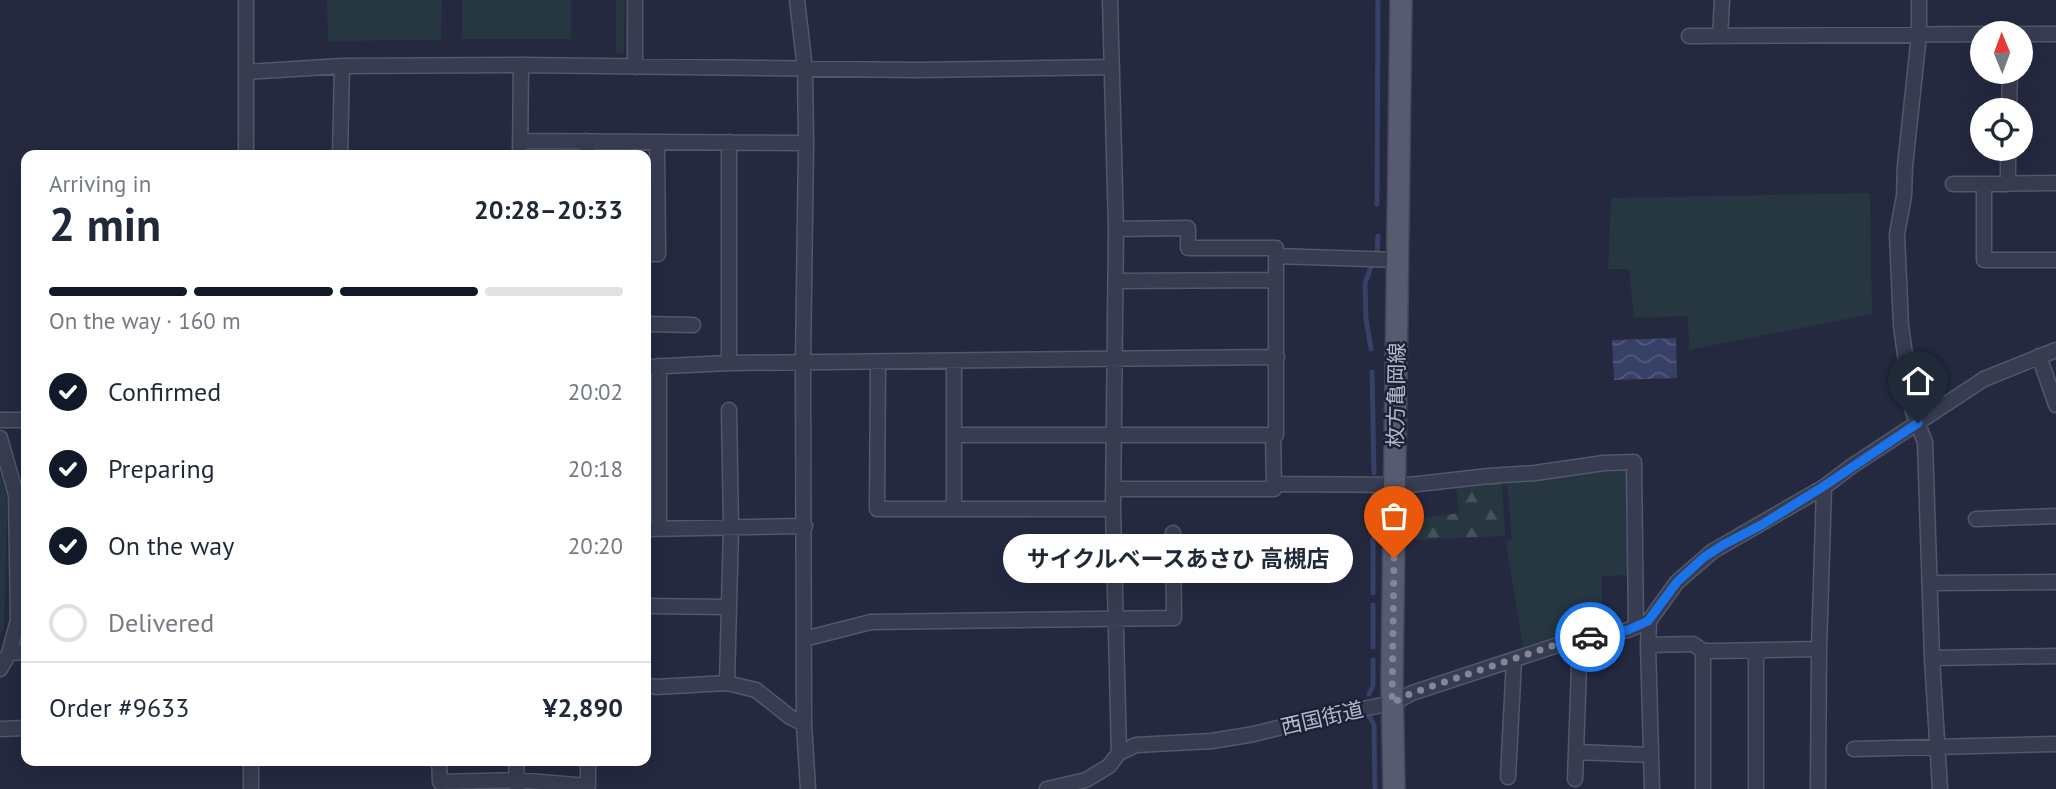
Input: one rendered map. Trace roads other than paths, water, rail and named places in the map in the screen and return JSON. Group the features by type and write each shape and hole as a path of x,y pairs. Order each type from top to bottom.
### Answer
{"main road":[{"name":"枚方亀岡線","path":"1394,789 1392,703 1401,0"}],"street":[{"path":"246,0 246,150"},
{"path":"635,0 635,67"},
{"path":"797,0 805,69 804,724 808,789"},
{"path":"1110,0 1116,229 1113,509 1119,753"},
{"path":"1720,36 1722,0"},
{"path":"1919,0 1919,35 1904,196 1897,234 1901,326 1913,412 1925,442 1932,658 1940,789"},
{"path":"1689,36 1970,34"},
{"path":"2034,34 2056,34"},
{"path":"246,72 342,66 521,65 916,70 1112,67"},
{"path":"521,65 520,148 586,141 806,143"},
{"path":"340,150 342,66"},
{"path":"586,141 587,150"},
{"path":"651,254 658,254 657,142"},
{"path":"729,142 729,363"},
{"path":"2008,161 2008,184"},
{"path":"1953,184 2056,183"},
{"path":"1984,184 1984,260 2056,260"},
{"path":"954,435 1276,435 1276,248 1188,248 1188,228 1116,229"},
{"path":"1276,256 1398,260"},
{"path":"1116,281 1276,280"},
{"path":"651,324 693,325"},
{"path":"1642,623 1677,582 1703,558 1824,486 1984,379 2056,350"},
{"path":"2039,356 2056,405"},
{"path":"805,526 652,529 652,366 1277,357"},
{"path":"878,362 877,509 1113,509"},
{"path":"954,362 954,508"},
{"path":"727,683 731,527 729,410"},
{"path":"0,420 21,420"},
{"path":"1114,489 1274,489 1273,435"},
{"path":"0,438 16,495 18,620 9,653 0,669"},
{"path":"1274,484 1395,485 1634,462 1642,623 1648,645 1652,789"},
{"path":"1818,789 1824,486"},
{"path":"1976,519 2056,516"},
{"path":"804,639 872,621 1174,618 1173,533"},
{"path":"1930,583 2056,582"},
{"path":"651,606 727,607"},
{"name":"西国街道","path":"1047,789 1086,780 1109,766 1119,753 1136,745 1212,741 1392,703 1412,693 1564,642 1628,630 1642,623"},
{"path":"1575,779 1580,639"},
{"path":"1648,645 1693,645 1703,651 1819,649"},
{"path":"1755,789 1756,650"},
{"path":"1703,651 1703,789"},
{"path":"9,653 21,652"},
{"path":"1932,658 2056,656"},
{"path":"1508,777 1514,660"},
{"path":"651,686 727,683 756,690 790,718 804,724"},
{"path":"0,729 21,728"},
{"path":"1854,749 2056,744"},
{"path":"1576,752 1651,755"},
{"path":"251,766 251,789"},
{"path":"439,766 440,782 588,786 588,766"},
{"path":"516,766 517,785"}],"water":[{"path":"1676,338 1677,378 1614,380 1612,340"}],"waterway":[{"path":"1377,204 1378,0"},
{"path":"1377,253 1378,236"},
{"path":"1371,267 1365,283 1366,319 1371,349"},
{"path":"1372,372 1374,473"},
{"path":"1373,497 1374,493"},
{"path":"1373,509 1373,526"},
{"path":"1373,539 1373,593"},
{"path":"1373,605 1373,647"},
{"path":"1369,694 1373,686 1373,660"},
{"path":"1369,716 1374,725 1375,789"}],"place":[{"name":"サイクルベースあさひ 高槻店","path":"1394,558"}]}
